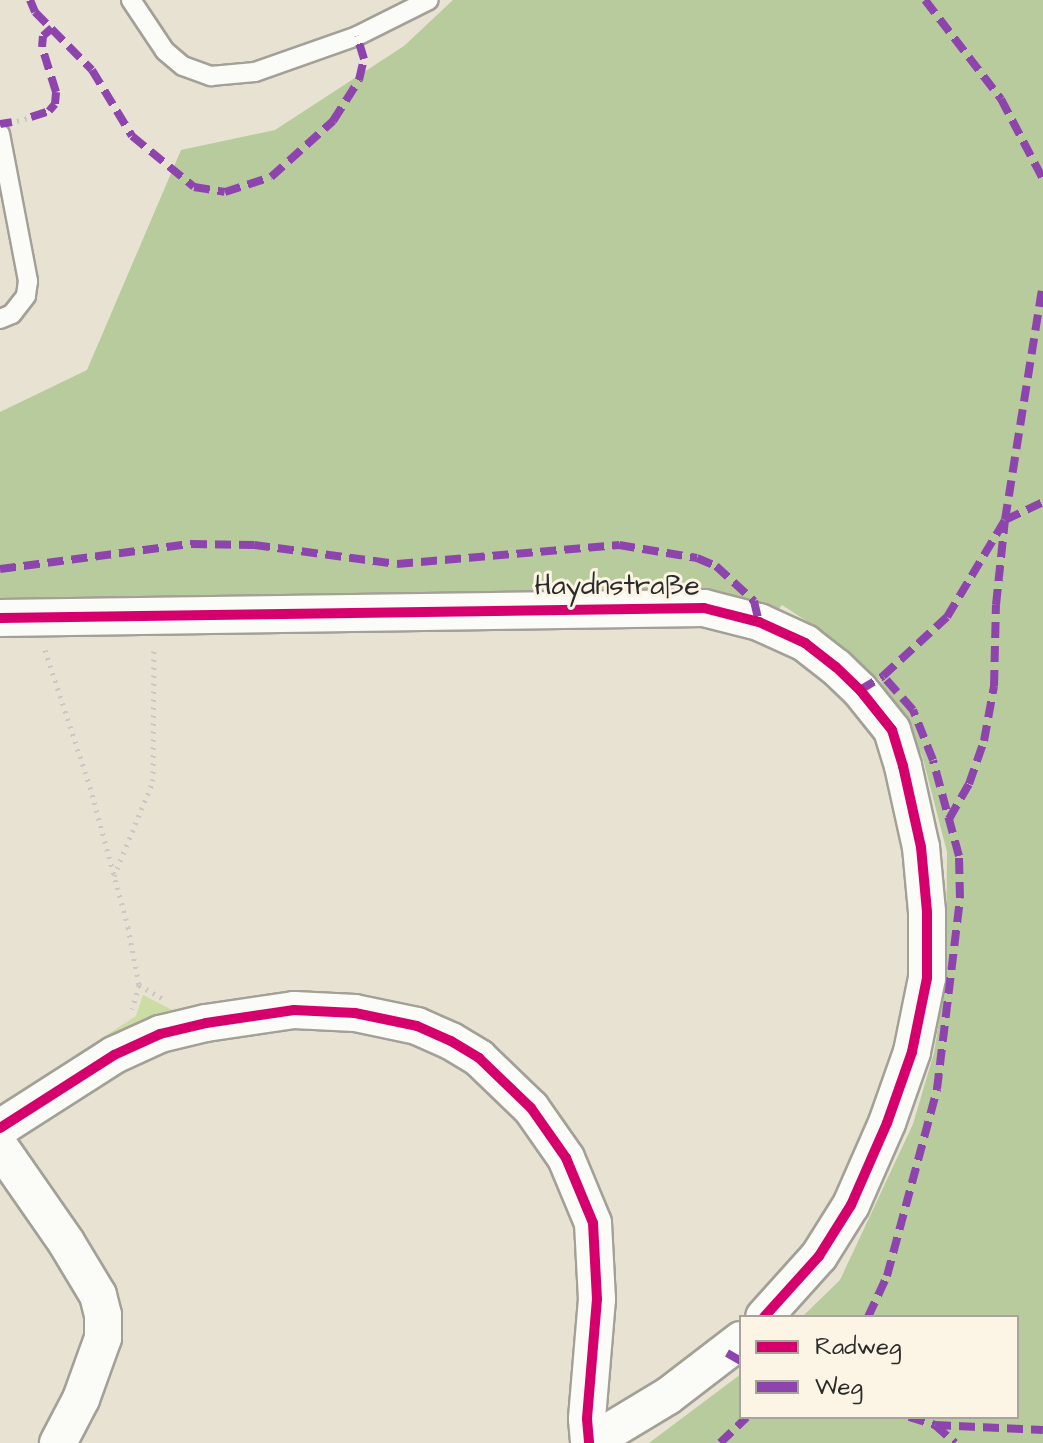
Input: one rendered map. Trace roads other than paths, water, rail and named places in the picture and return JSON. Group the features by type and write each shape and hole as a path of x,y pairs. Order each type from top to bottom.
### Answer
{"street":[{"name":"Haydnstraße","path":"17,618 704,608 734,613 805,643 860,690 892,730 903,766 921,847 927,912 927,978 912,1052 887,1123 851,1205 819,1256 766,1315"},
{"path":"0,1128 114,1055 160,1034 220,1020 294,1010 355,1013 417,1026 479,1058 531,1108 566,1158 593,1223 597,1299 587,1419 589,1443 668,1396 739,1342"},
{"path":"0,1147 98,1295 103,1315 103,1338 81,1399 58,1443"}],"lane":[{"path":"131,0 165,51 183,66 211,76 255,72 284,62 357,36 429,0"},
{"path":"0,134 28,281 26,296 12,314 0,319"}]}
